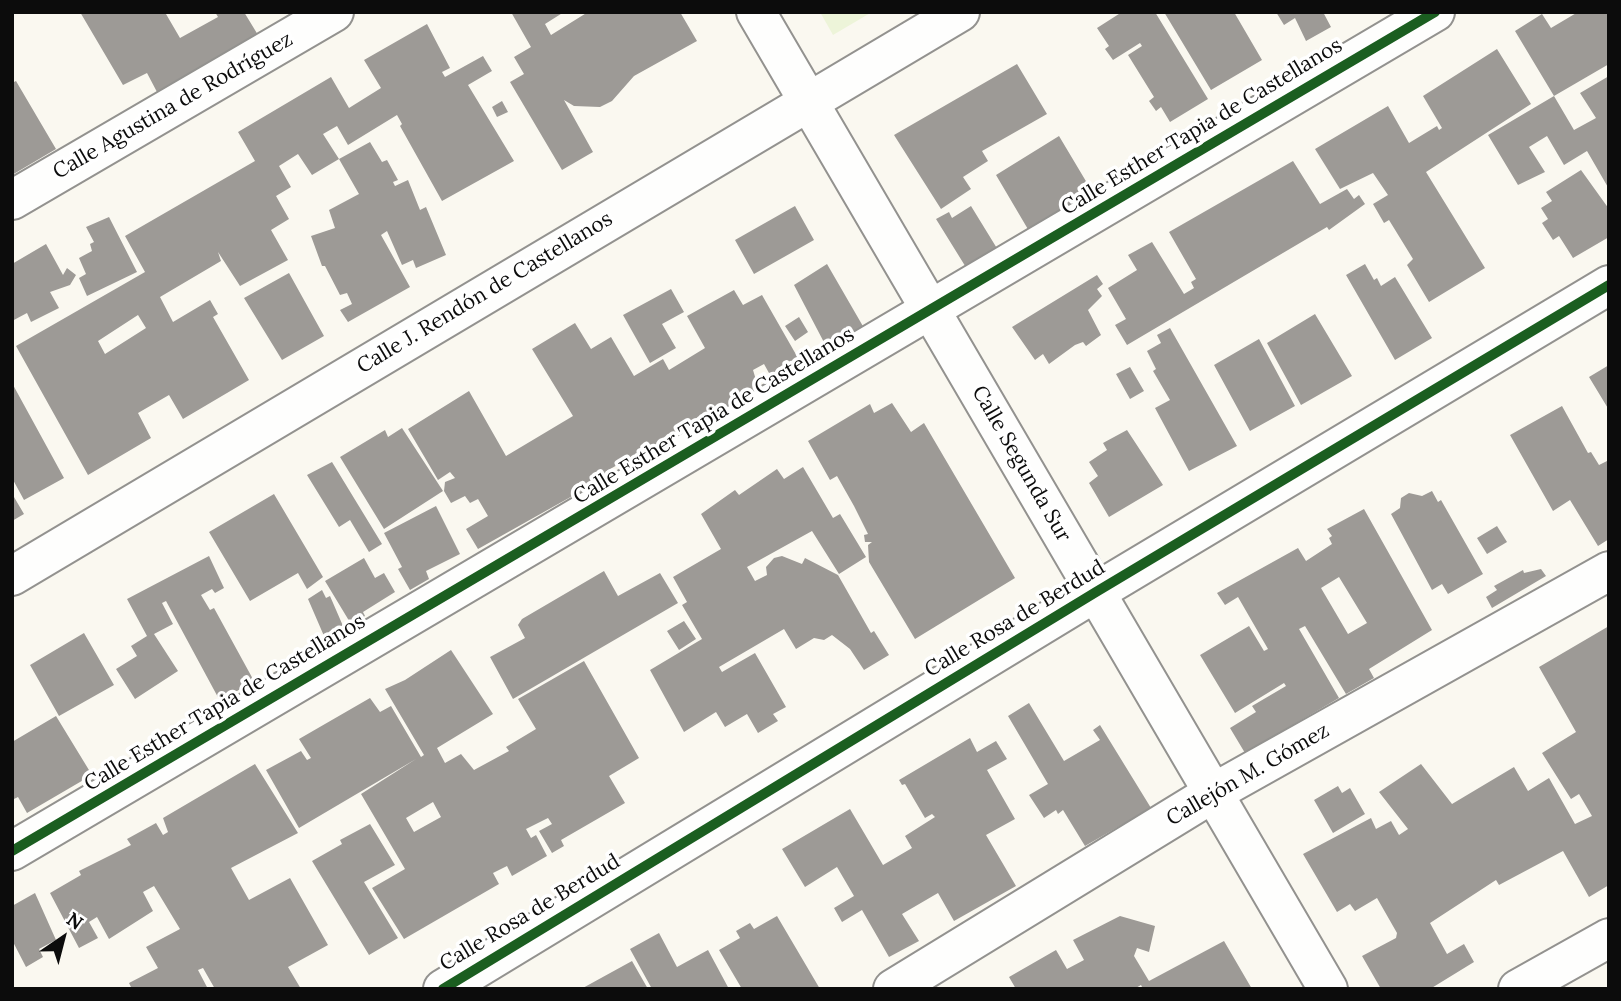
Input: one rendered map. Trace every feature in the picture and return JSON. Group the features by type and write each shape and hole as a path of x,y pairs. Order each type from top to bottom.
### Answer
{"street":[{"name":"Calle Agustina de Rodríguez","path":"12,200 334,12"},
{"name":"Calle Segunda Sur","path":"756,12 1328,989"},
{"name":"Calle J. Rendón de Castellanos","path":"12,576 807,100 960,12"},
{"name":"Calle Esther Tapia de Castellanos","path":"12,851 1435,12"},
{"name":"Calle Rosa de Berdud","path":"443,989 1096,592 1609,285"},
{"name":"Callejón M. Gómez","path":"893,989 1213,793 1609,571"},
{"path":"1518,989 1609,938"}],"green space":[{"path":"820,12 872,12 833,35"}],"building":[{"path":"80,12 169,12 166,14 180,38 218,17 215,12 244,12 258,35 157,92 147,73 123,85"},
{"path":"511,12 564,12 545,24 551,35 588,12 680,12 697,41 634,76 612,101 600,107 574,106 564,100 593,152 562,170 510,82 524,74 514,57 531,47"},
{"path":"1122,12 1155,12 1208,99 1170,122 1161,107 1156,111 1149,101 1154,97 1128,55 1142,46 1140,43 1113,60 1105,49 1109,46 1097,28"},
{"path":"1164,12 1234,12 1262,60 1211,90"},
{"path":"1276,12 1323,12 1331,27 1306,41 1295,18 1284,25"},
{"path":"1578,12 1609,12 1609,64 1554,96 1515,31 1542,14 1551,28"},
{"path":"427,24 450,68 442,72 445,77 483,56 492,71 468,85 514,161 442,201 400,126 402,124 397,115 348,145 337,126 323,134 339,159 312,175 298,154 279,166 291,187 276,196 289,219 271,230 288,260 240,286 218,252 221,261 160,297 173,322 210,300 218,314 213,317 249,380 183,419 169,395 138,413 151,438 88,475 16,346 145,272 125,236 255,161 238,132 331,77 349,108 381,88 364,60","holes":["138,315 146,328 105,354 98,341"]},
{"path":"1497,49 1531,104 1426,172 1485,268 1429,302 1407,265 1413,259 1389,220 1384,223 1373,204 1388,195 1373,173 1340,189 1315,149 1388,106 1409,143 1437,126 1439,130 1442,128 1423,96"},
{"path":"1017,64 1047,114 982,151 988,161 963,177 971,189 941,209 894,135"},
{"path":"1609,76 1609,189 1587,151 1564,165 1547,136 1529,147 1545,172 1518,185 1488,135 1554,96 1574,130 1596,118 1580,93"},
{"path":"16,81 56,149 12,175 12,83"},
{"path":"502,101 508,112 497,117 492,107"},
{"path":"1059,136 1093,193 1029,231 996,175"},
{"path":"370,142 382,162 387,160 398,180 393,182 395,186 408,180 420,210 426,207 446,255 416,268 413,260 402,265 387,231 381,235 410,287 348,322 340,310 352,304 347,293 340,295 325,266 322,266 311,236 335,228 329,210 359,194 339,159"},
{"path":"1293,161 1320,204 1347,189 1354,199 1359,195 1365,204 1329,230 1327,227 1127,345 1115,325 1126,319 1108,288 1137,270 1128,255 1152,242 1184,294 1194,288 1191,282 1196,279 1169,232"},
{"path":"1581,170 1609,209 1609,237 1573,258 1559,236 1553,240 1542,223 1548,219 1541,208 1552,201 1546,192"},
{"path":"795,206 814,240 754,274 735,240"},
{"path":"971,206 998,250 967,269 936,219 949,212 952,218"},
{"path":"109,217 137,272 87,296 79,278 86,274 79,258 92,251 90,244 94,242 86,227"},
{"path":"46,244 63,275 67,268 76,275 70,285 50,292 59,308 31,322 27,313 12,321 12,264"},
{"path":"827,264 864,328 828,350 794,285"},
{"path":"1365,264 1374,280 1377,278 1381,286 1395,277 1432,338 1395,360 1346,275"},
{"path":"289,273 324,336 282,360 244,298"},
{"path":"1097,275 1103,284 1097,289 1102,296 1088,310 1101,335 1086,346 1083,342 1075,345 1049,364 1043,354 1035,360 1012,327"},
{"path":"671,289 684,312 662,324 676,348 650,363 623,315"},
{"path":"734,290 743,305 762,295 802,365 774,382 764,364 753,370 759,390 640,457 638,453 605,472 608,476 478,549 466,529 488,516 478,499 470,503 465,496 451,503 444,491 445,482 455,478 450,472 438,480 408,429 469,391 506,456 573,416 532,349 575,323 591,349 611,337 634,376 663,359 669,370 705,348 687,316"},
{"path":"1315,314 1352,376 1301,405 1267,343"},
{"path":"799,317 808,332 795,341 785,326"},
{"path":"1170,328 1237,446 1189,471 1155,408 1170,400 1153,371 1156,369 1147,351 1161,343 1157,335"},
{"path":"1259,339 1295,406 1250,431 1214,365"},
{"path":"1609,365 1609,410 1589,377"},
{"path":"1130,367 1144,391 1130,399 1116,374"},
{"path":"12,383 64,478 24,500 12,478"},
{"path":"892,403 911,432 924,423 1015,578 915,639 869,562 868,545 872,542 865,542 864,535 868,534 854,506 837,476 830,480 808,441 870,404 874,413"},
{"path":"1562,406 1588,453 1591,452 1599,465 1609,460 1609,539 1598,546 1570,500 1553,511 1510,435"},
{"path":"402,428 443,491 384,529 340,457 385,430 388,437"},
{"path":"1127,430 1163,485 1109,517 1089,483 1098,476 1089,462 1107,450 1103,443"},
{"path":"332,462 382,544 369,552 350,520 339,527 307,475"},
{"path":"803,467 833,518 840,514 866,557 839,574 812,531 747,567 755,581 767,575 766,567 774,558 782,556 802,564 805,558 838,575 871,633 874,631 889,655 864,670 850,649 832,635 824,640 814,638 796,649 784,629 719,667 722,672 755,653 786,707 773,714 778,721 758,733 747,714 725,727 716,712 684,732 650,670 702,639 682,605 687,602 673,577 721,549 701,514 735,490 739,495 777,469 784,479"},
{"path":"1432,491 1438,502 1441,500 1483,574 1448,594 1442,584 1432,590 1391,514 1400,508 1401,498 1409,493 1422,496"},
{"path":"274,494 323,577 307,589 298,573 250,601 209,532"},
{"path":"14,497 24,514 12,521 12,498"},
{"path":"436,506 460,554 426,571 429,579 410,590 398,569 402,567 384,533"},
{"path":"1364,509 1432,630 1369,669 1374,678 1346,694 1305,626 1299,629 1339,698 1245,753 1230,728 1256,712 1252,706 1286,686 1284,683 1235,713 1200,655 1249,626 1264,651 1268,649 1238,597 1225,605 1217,593 1298,548 1306,561 1332,544 1329,538 1332,536 1327,529","holes":["1339,577 1367,623 1348,634 1321,588"]},
{"path":"1497,526 1507,542 1487,554 1477,538"},
{"path":"209,556 224,588 215,593 212,589 201,595 210,610 214,608 254,681 220,701 166,601 162,603 173,624 154,634 178,671 135,699 116,669 137,656 131,646 147,636 127,599"},
{"path":"364,558 375,578 384,573 395,592 363,612 365,616 351,624 325,581"},
{"path":"1541,569 1546,576 1492,608 1486,597 1497,590 1494,586 1523,570 1524,573"},
{"path":"604,571 618,596 660,573 678,603 513,699 490,657 525,638 518,625 522,619"},
{"path":"322,590 326,598 330,596 343,626 324,636 308,599"},
{"path":"684,621 696,639 679,650 667,631"},
{"path":"1609,626 1609,885 1589,897 1563,851 1499,885 1496,880 1430,923 1447,954 1464,944 1474,962 1430,989 1381,989 1362,956 1396,938 1397,933 1377,898 1355,911 1350,904 1337,912 1303,854 1371,818 1376,829 1391,821 1399,835 1408,829 1379,792 1421,764 1452,804 1514,767 1528,791 1549,778 1575,824 1592,816 1579,794 1571,799 1542,753 1576,732 1539,667"},
{"path":"84,633 114,685 59,716 30,665"},
{"path":"451,650 493,714 437,748 445,763 461,754 474,770 509,751 506,747 536,729 518,699 584,661 639,758 609,776 625,803 561,840 564,846 552,853 539,831 552,824 548,818 526,829 531,838 536,835 547,856 512,876 507,866 493,873 499,884 404,939 372,888 405,869 361,794 416,759 299,828 266,770 301,751 307,760 311,758 299,739 370,698 380,712 391,706 421,757 424,755 385,689 405,680","holes":["433,802 441,817 414,832 406,818"]},
{"path":"1029,703 1064,761 1100,740 1093,730 1100,725 1151,808 1085,846 1063,810 1058,814 1056,810 1044,818 1029,795 1048,784 1008,716"},
{"path":"56,716 92,775 27,813 18,797 12,800 12,742"},
{"path":"970,738 977,752 996,741 1007,759 987,770 1015,819 986,835 1016,886 954,921 938,893 902,914 919,941 889,957 862,910 842,922 834,908 854,896 837,867 805,887 782,849 850,809 883,865 912,848 905,836 935,817 932,814 925,818 905,784 902,785 899,780"},
{"path":"255,764 298,833 231,868 249,900 290,878 328,945 288,967 301,989 215,989 203,968 198,970 208,989 132,989 129,983 158,968 146,947 180,929 154,886 143,892 153,911 109,939 97,917 89,922 98,938 79,948 50,893 81,875 79,871 131,845 127,839 156,823 163,835 168,832 163,818"},
{"path":"1338,786 1342,793 1350,788 1365,814 1333,833 1314,800"},
{"path":"370,824 395,865 364,882 398,938 369,955 312,861 342,844 340,840"},
{"path":"35,893 56,940 39,949 43,957 26,967 12,940 12,906"},
{"path":"777,916 820,989 742,989 719,950 740,938 736,931 750,923 754,929"},
{"path":"1120,916 1155,926 1149,952 1137,948 1134,956 1149,981 1224,941 1252,989 1143,989 1141,985 1134,989 1016,989 1009,977 1056,950 1067,969 1084,960 1073,940"},
{"path":"659,933 677,967 708,950 729,989 652,989 630,949"},
{"path":"632,961 648,989 581,989"}],"cycle path":[{"path":"12,851 1435,12"},
{"path":"443,989 1096,592 1609,285"}]}
